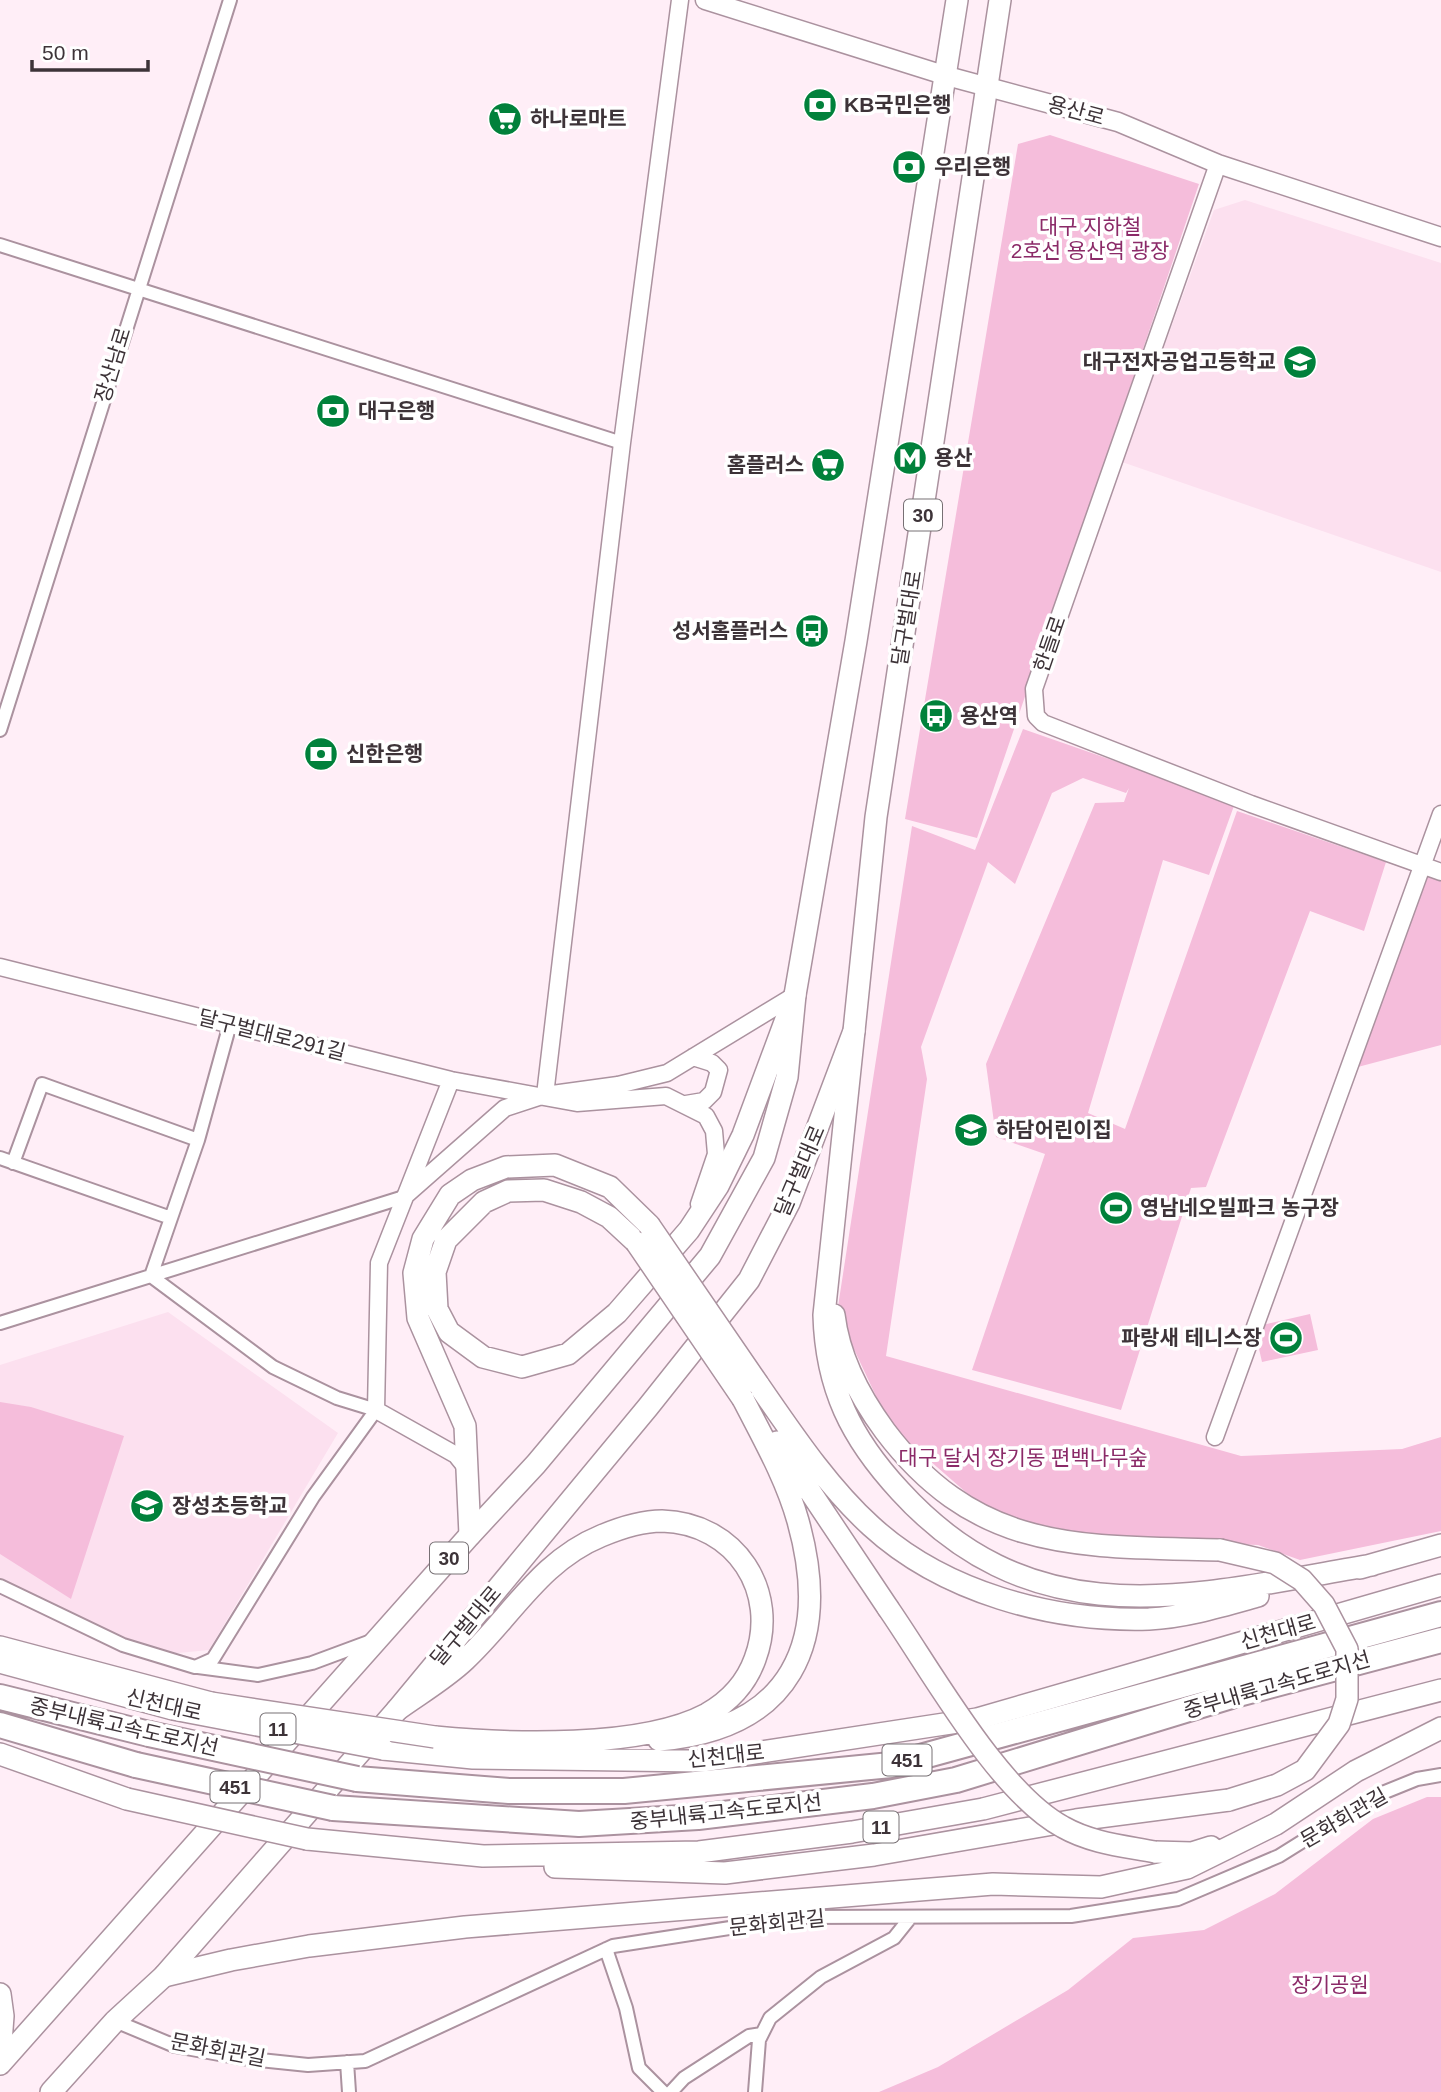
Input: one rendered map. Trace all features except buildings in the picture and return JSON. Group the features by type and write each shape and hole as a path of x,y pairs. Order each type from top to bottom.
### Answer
{"highway":[{"name":"중부내륙고속도로지선","path":"0,1697 149,1734 357,1779 509,1791 624,1791 891,1765 1441,1614"},
{"name":"중부내륙고속도로지선","path":"0,1725 136,1765 333,1808 579,1824 698,1817 873,1796 956,1780 1231,1696 1441,1640"}],"main road":[{"name":"용산로","path":"705,0 947,75 1118,122 1218,164 1441,237"},
{"name":"달구벌대로","path":"0,2064 536,1464 710,1256 764,1158 786,1077 796,995 947,75 957,0"},
{"name":"달구벌대로","path":"51,2092 115,2021 164,1976 397,1710 648,1407 749,1280 789,1203 854,1031 876,817 989,87 1000,0"},
{"path":"642,1233 581,1202 544,1190 508,1191 484,1202 446,1240 435,1272 437,1309 449,1332 483,1357 522,1367 568,1354 617,1313 689,1230 718,1186 743,1135 796,995"},
{"path":"854,1031 824,1315 825,1356 836,1394 873,1462 924,1518 960,1547 1003,1570 1047,1586 1100,1595 1199,1594 1372,1565"},
{"path":"470,1535 465,1426 418,1318 414,1273 423,1239 450,1195 472,1180 506,1167 555,1165 610,1187 750,1392 781,1447 888,1608 990,1758 1026,1799 1061,1827 1091,1839 1155,1852 1192,1853 1276,1824"},
{"path":"483,1856 538,1866 614,1872 725,1873 874,1855 1076,1820 1229,1800 1276,1785 1305,1770 1339,1724 1347,1699 1347,1649 1324,1605 1302,1580 1275,1563 1220,1550 1099,1548 1040,1538 994,1522 955,1501 908,1461 863,1402 836,1335 830,1268"},
{"path":"750,1392 871,1526 919,1561 982,1592 1041,1609 1091,1616 1149,1619 1204,1611 1441,1545"},
{"path":"0,1647 211,1703 435,1737 483,1742 688,1738 730,1726 770,1699 785,1682 797,1661 811,1609 806,1551 782,1475 750,1392"},
{"path":"397,1710 465,1660 521,1595 554,1563 577,1548 621,1528 661,1521 678,1523 713,1536 742,1561 756,1580 760,1592 763,1611 761,1640 752,1666 740,1687 727,1701 692,1721 596,1741"},
{"name":"신천대로","path":"0,1662 173,1709 383,1749 473,1758 702,1761 977,1719 1441,1585"},
{"name":"11","path":"0,1754 127,1799 307,1839 483,1856 699,1852 852,1832 983,1809 1441,1690"},
{"path":"164,1976 296,1949 465,1927 993,1884 1101,1886 1186,1868 1276,1824 1356,1771 1441,1728"},
{"path":"0,1994 3,2016 0,2056"}],"street":[{"name":"장산남로","path":"0,730 136,288 230,0"},
{"path":"545,1095 622,443 680,0"},
{"name":"한들로","path":"1218,164 1034,689 1036,716 1043,723 1251,804 1441,872"},
{"path":"0,245 622,443"},
{"path":"1215,1437 1441,814"},
{"name":"달구벌대로291길","path":"0,967 452,1080 545,1095"},
{"path":"0,1323 404,1197 505,1108 545,1095 618,1085 667,1073 796,995"},
{"path":"151,1276 198,1140 230,1024"},
{"path":"685,1104 704,1101 718,1081 719,1070 712,1063 692,1057"},
{"path":"195,1667 213,1659 313,1497 376,1410 379,1263 452,1080"},
{"path":"13,1163 41,1084 198,1140"},
{"path":"545,1095 577,1103 666,1096 706,1115 714,1131 716,1154 689,1230"},
{"path":"0,1158 171,1217"},
{"path":"151,1276 273,1367 337,1398 376,1410 456,1455 468,1470"},
{"path":"0,1586 123,1645 195,1667 258,1675 312,1662 377,1639"},
{"name":"문화회관길","path":"115,2021 175,2046 228,2055 308,2065 365,2061 606,1949 801,1917 1071,1916 1178,1899 1279,1856 1376,1796 1417,1779 1441,1774"},
{"path":"755,2092 762,2034 769,2018 821,1977 894,1938 910,1918"},
{"path":"606,1949 626,2008 639,2068 663,2092"},
{"path":"671,2092 684,2078 749,2036 762,2034"},
{"path":"347,2062 349,2092"}],"shaded area":[{"name":"대구전자공업고등학교","path":"1245,200 1441,263 1441,572 1122,462 1214,210"},
{"name":"장성초등학교","path":"168,1312 338,1433 209,1650 168,1654 84,1622 0,1578 0,1365"}],"green space":[{"name":"대구 지하철 2호선 용산역 광장","path":"1050,135 1199,184 977,838 905,819 1018,144"},
{"name":"대구 달서 장기동 편백나무숲","path":"1023,729 1235,803 1209,875 1163,860 1088,1113 1125,1129 1237,811 1386,862 1364,931 1310,911 1206,1187 1191,1188 1121,1410 972,1370 1045,1154 996,1137 986,1064 1095,803 1124,802 1129,788 1126,793 1083,778 1052,793 1015,884 988,862 921,1047 927,1079 886,1356 1241,1456 1402,1449 1441,1437 1441,1531 1300,1560 1258,1545 1119,1540 992,1515 890,1426 837,1313 912,826 975,850"},
{"path":"1424,876 1441,881 1441,1045 1354,1068"},
{"name":"파랑새 테니스장","path":"1310,1314 1318,1350 1262,1362 1254,1327"},
{"path":"0,1402 31,1407 124,1436 71,1599 0,1554"},
{"name":"장기공원","path":"1427,1797 1441,1797 1441,2092 879,2092 938,2067 1068,1990 1133,1938 1204,1930 1275,1894 1373,1819"}],"place":[{"name":"KB국민은행","path":"820,105"},
{"name":"하나로마트","path":"505,119"},
{"name":"우리은행","path":"909,167"},
{"name":"대구전자공업고등학교","path":"1300,362"},
{"name":"대구은행","path":"333,411"},
{"name":"용산","path":"910,458"},
{"name":"홈플러스","path":"828,465"},
{"name":"성서홈플러스","path":"812,631"},
{"name":"용산역","path":"936,716"},
{"name":"신한은행","path":"321,754"},
{"name":"하담어린이집","path":"971,1130"},
{"name":"영남네오빌파크 농구장","path":"1116,1208"},
{"name":"파랑새 테니스장","path":"1286,1338"},
{"name":"장성초등학교","path":"147,1506"}]}
